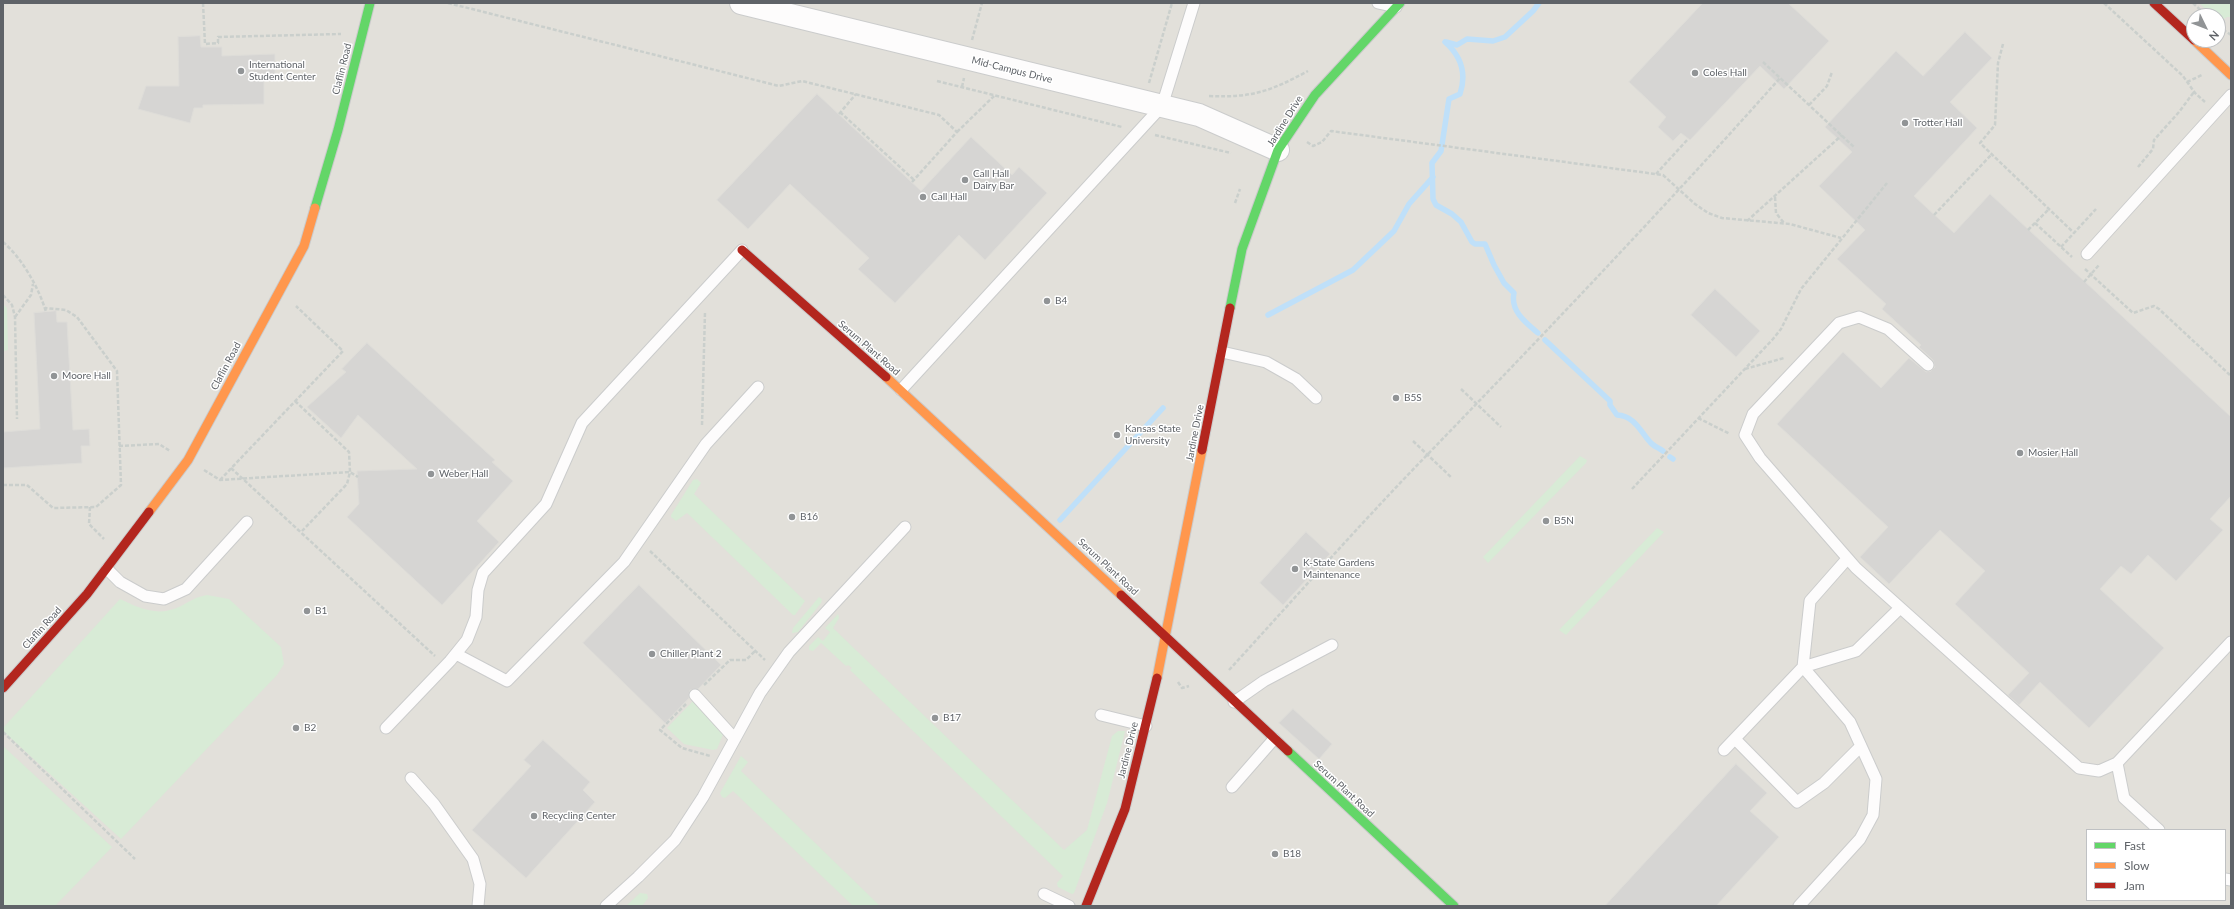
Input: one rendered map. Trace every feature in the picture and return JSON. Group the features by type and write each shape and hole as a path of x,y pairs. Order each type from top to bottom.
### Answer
{"street":[{"name":"Claflin Road","path":"3,688 88,594 188,460 304,246 338,130 370,3"},
{"name":"Mid-Campus Drive","path":"741,3 769,6 1199,115 1278,150"},
{"path":"2154,3 2186,33"},
{"name":"Jardine Drive","path":"1086,906 1125,810 1146,726 1161,658 1242,249 1278,150 1315,95 1398,5"},
{"path":"2202,48 2231,75"},
{"name":"Serum Plant Road","path":"742,250 901,390 1150,622 1215,685 1454,906"}],"lane":[{"path":"901,390 1162,106 1194,3"},
{"path":"1378,3 1398,5"},
{"path":"2087,254 2217,113 2231,95"},
{"path":"386,728 456,654 467,640 476,617 478,590 483,573 546,504 582,423 742,250"},
{"path":"1928,366 1888,329 1859,317 1839,322 1753,414 1745,434 1760,458 1848,558 1900,608 2079,768 2099,771 2117,763 2231,642"},
{"path":"1222,352 1266,362 1296,379 1316,398"},
{"path":"456,654 507,681 624,562 706,444 758,387"},
{"path":"106,569 120,582 145,596 164,598 186,589 248,522"},
{"path":"606,906 638,878 675,840 703,797 760,693 788,652 905,527"},
{"path":"1800,906 1860,839 1874,815 1876,779 1850,722 1803,667 1810,601 1848,558"},
{"path":"1724,750 1803,667 1856,651 1900,608"},
{"path":"1234,702 1264,681 1332,645"},
{"path":"695,695 736,739"},
{"path":"1102,715 1146,726"},
{"path":"1232,787 1274,739"},
{"path":"1735,739 1797,802 1824,783 1861,746"},
{"path":"2117,763 2124,798 2158,829"},
{"path":"411,778 434,804 473,859 480,884 478,906"},
{"path":"1044,894 1069,906"}],"path":[{"path":"203,3 205,44 218,43 218,37 344,34"},
{"path":"448,3 779,86 802,81 939,115 957,132"},
{"path":"1149,83 1172,3"},
{"path":"2104,3 2183,76 2194,92 2217,113"},
{"path":"2003,44 1998,63 1995,125 1980,143 2074,233"},
{"path":"1763,62 1855,148"},
{"path":"1202,96 1232,97 1272,89 1311,70"},
{"path":"1809,105 1827,86 1832,72"},
{"path":"2187,82 2208,72"},
{"path":"1215,685 1427,455 1478,404 1679,191 1780,78"},
{"path":"937,81 1239,155"},
{"path":"2138,166 2153,149 2154,140 2194,92"},
{"path":"856,94 840,113 912,181 957,132 994,96"},
{"path":"1747,221 1842,135"},
{"path":"1656,174 1688,139"},
{"path":"1414,143 1663,175 1679,191 1708,213 1722,218 1784,224 1841,238"},
{"path":"1934,216 1992,154"},
{"path":"1632,489 1781,329 1801,288 1887,182"},
{"path":"1775,196 1776,213 1784,224"},
{"path":"2028,230 2049,209"},
{"path":"2061,247 2096,209"},
{"path":"2035,223 2076,261"},
{"path":"3,242 28,271 46,312"},
{"path":"2081,265 2133,313 2154,306 2159,309 2231,376"},
{"path":"2084,282 2099,265"},
{"path":"15,317 31,295 33,284"},
{"path":"3,295 12,306 15,317 18,419"},
{"path":"220,480 343,351 296,306"},
{"path":"3,485 27,485 53,508 96,507 121,485 117,371 77,317 66,310 45,308"},
{"path":"702,425 706,308"},
{"path":"1744,369 1813,350"},
{"path":"1462,389 1501,426"},
{"path":"295,401 349,452 350,472 347,484 302,531"},
{"path":"1698,418 1738,438 1749,441"},
{"path":"1413,441 1452,478"},
{"path":"119,446 159,444 176,454"},
{"path":"231,468 302,531 436,656 440,652"},
{"path":"202,469 220,480 350,472 358,477"},
{"path":"90,507 89,524 104,540 108,540"},
{"path":"639,541 769,664"},
{"path":"1161,658 1182,688 1192,685"},
{"path":"3,732 135,859"}],"shaded area":[{"name":"Kansas State University","path":"3,3 2231,3 2231,906 3,906"}],"green space":[{"path":"2199,3 2231,3 2231,17 2226,18 2226,8 2204,8"},
{"path":"3,304 7,308 8,350 3,351"},
{"path":"1580,456 1587,460 1586,463 1488,563 1483,557"},
{"path":"697,479 701,483 694,494 805,601 795,615 793,615 687,513 676,521 671,517 693,480"},
{"path":"1657,528 1664,532 1566,635 1559,630"},
{"path":"207,595 229,599 281,647 284,664 277,675 121,839 3,731 3,728 120,599 148,610 163,611 171,610 196,598"},
{"path":"819,597 822,599 821,603 798,632 792,633 793,628"},
{"path":"838,614 839,618 833,628 1064,850 1087,830 1112,736 1118,731 1125,731 1107,803 1074,893 1072,894 1058,887 1057,883 1063,876 850,670 852,668 848,665 846,666 821,643 813,651 809,650 809,646 818,637 823,641 830,632 825,628"},
{"path":"693,701 724,732 717,749 713,750 684,744 667,728"},
{"path":"3,746 112,847 55,906 3,906"},
{"path":"741,756 748,762 741,771 880,906 853,906 733,791 725,798 722,797 720,793"},
{"path":"640,893 647,894 648,898 642,906 626,906"}],"building":[{"name":"Coles Hall","path":"1703,3 1788,3 1829,41 1784,89 1760,66 1690,140 1681,133 1673,141 1658,127 1666,117 1629,82"},
{"name":"Mosier Hall","path":"1965,32 1992,58 1950,102 1977,128 1914,196 1954,233 1990,194 2231,417 2231,496 2210,519 2223,530 2176,581 2148,555 2131,574 2121,566 2100,589 2164,648 2089,728 2040,682 2019,705 2008,695 2029,673 1955,604 1985,571 1940,530 1889,584 1860,557 1888,527 1777,424 1843,352 1881,388 1909,358 1926,372 1931,371 1935,367 1933,360 1919,347 1921,345 1882,309 1886,304 1837,259 1865,230 1819,186 1852,152 1825,127 1896,51 1923,76"},
{"name":"International Student Center","path":"200,36 201,47 222,47 222,56 275,54 275,77 264,77 264,104 203,105 203,108 194,108 190,123 138,109 146,86 179,86 178,37"},
{"name":"Call Hall","path":"817,94 921,191 971,137 1012,175 1019,167 1047,193 985,260 959,235 895,303 858,269 869,258 790,184 748,229 717,200"},
{"path":"1715,289 1760,331 1736,357 1691,315"},
{"name":"Moore Hall","path":"56,311 57,322 67,322 73,430 89,429 90,446 81,446 82,463 3,468 3,432 40,429 34,313"},
{"name":"Weber Hall","path":"367,343 495,460 492,462 513,481 477,521 499,542 442,605 347,517 359,504 357,471 417,469 358,415 341,438 307,407 346,372 342,369"},
{"name":"K-State Gardens Maintenance","path":"1306,532 1330,554 1283,605 1260,583"},
{"name":"Chiller Plant 2","path":"639,585 721,665 698,689 690,690 689,698 665,723 583,643"},
{"path":"1293,709 1332,744 1319,759 1279,723"},
{"name":"Recycling Center","path":"543,740 590,782 583,790 595,802 526,878 472,830 531,766 524,760"},
{"path":"1736,764 1767,793 1750,811 1779,837 1716,906 1605,906"}],"waterway":[{"path":"1446,42 1457,45 1467,39 1493,41 1505,37 1533,11 1539,3"},
{"path":"1445,42 1451,47 1459,59 1463,72 1463,79 1460,94 1449,99 1441,151 1432,163 1433,199 1436,205 1452,214 1461,222 1472,242 1475,244 1485,244 1504,283 1514,293 1513,299 1517,311 1524,321 1538,333"},
{"path":"1268,315 1353,270 1394,231 1409,204 1433,177"},
{"path":"1545,340 1610,401 1610,405 1617,415 1633,421 1651,443 1663,451"},
{"path":"1060,520 1163,408"}],"traffic: fast":[{"path":"315,208 338,130 370,3"},
{"path":"1230,308 1242,249 1278,150 1315,95 1400,3"},
{"path":"1288,751 1454,906"}],"traffic: slow":[{"path":"2202,48 2231,75"},
{"path":"149,512 188,460 304,246 315,208"},
{"path":"886,377 1121,595"},
{"path":"1157,678 1202,450"}],"traffic: jam":[{"path":"2154,3 2186,33"},
{"path":"742,250 886,377"},
{"path":"1202,450 1230,308"},
{"path":"3,688 87,594 149,512"},
{"path":"1121,595 1288,751"},
{"path":"1086,906 1125,809 1157,678"}],"place":[{"name":"International Student Center","path":"241,71"},
{"name":"Coles Hall","path":"1695,73"},
{"name":"Trotter Hall","path":"1905,123"},
{"name":"Call Hall Dairy Bar","path":"965,180"},
{"name":"Call Hall","path":"923,197"},
{"name":"B4","path":"1047,301"},
{"name":"Moore Hall","path":"54,376"},
{"name":"B5S","path":"1396,398"},
{"name":"Kansas State University","path":"1117,435"},
{"name":"Mosier Hall","path":"2020,453"},
{"name":"Weber Hall","path":"431,474"},
{"name":"B16","path":"792,517"},
{"name":"B5N","path":"1546,521"},
{"name":"K-State Gardens Maintenance","path":"1295,569"},
{"name":"B1","path":"307,611"},
{"name":"Chiller Plant 2","path":"652,654"},
{"name":"B17","path":"935,718"},
{"name":"B2","path":"296,728"},
{"name":"Recycling Center","path":"534,816"},
{"name":"B18","path":"1275,854"}]}
